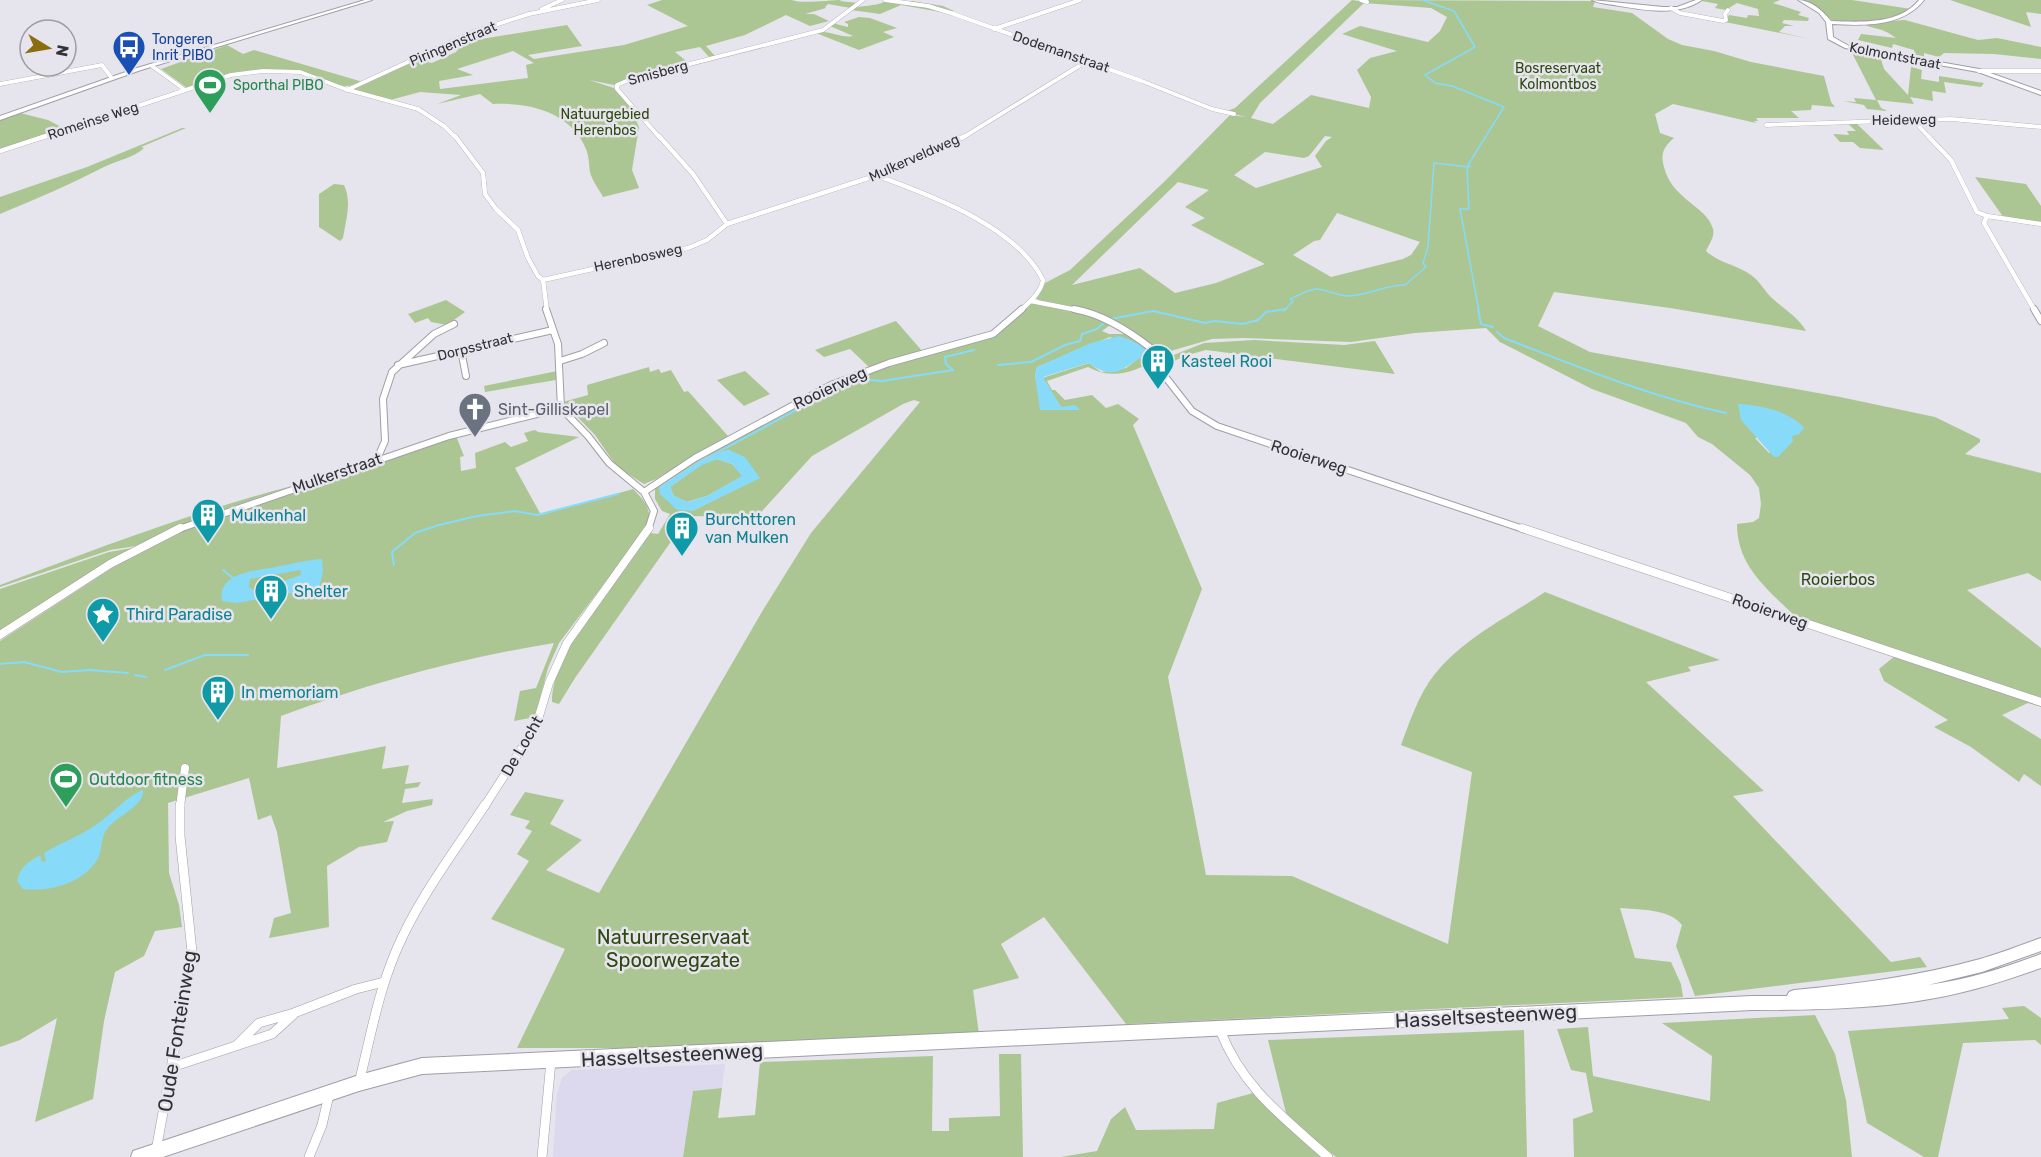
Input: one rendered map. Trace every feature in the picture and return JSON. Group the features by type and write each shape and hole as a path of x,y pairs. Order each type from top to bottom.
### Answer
{"main road":[{"path":"0,118 203,50 370,0"},
{"path":"1594,0 1671,8 1689,6 1700,0"},
{"path":"1800,0 1821,12 1829,22 1896,19 1910,14 1922,0"},
{"name":"Kolmontstraat","path":"1829,22 1830,38 1847,47 1869,53 1979,71"},
{"path":"1979,71 1990,78 2041,93"},
{"name":"Hasseltsesteenweg","path":"1752,1003 1854,991 1954,973 1993,963 2041,944"},
{"name":"Hasseltsesteenweg","path":"139,1157 330,1092 394,1072 422,1066 1752,1003 1824,1003 1890,999 1963,987 2000,977 2041,961"}],"street":[{"path":"529,14 562,0"},
{"name":"Piringenstraat","path":"347,90 473,32 529,14 597,0"},
{"name":"Smisberg","path":"728,224 693,174 617,89 617,85 822,30 863,0"},
{"name":"Dodemanstraat","path":"885,0 927,6 1087,61 1212,109 1234,114"},
{"path":"994,28 1080,0"},
{"path":"1360,0 1367,2"},
{"path":"1671,8 1682,13 1725,21 1725,14 1728,10"},
{"name":"Mulkerveldweg","path":"728,224 878,176 967,135 1087,61"},
{"path":"0,84 102,65 111,77"},
{"path":"153,66 185,90"},
{"name":"Romeinse Weg","path":"0,151 231,75 279,70 300,72 347,90"},
{"path":"1979,71 2041,71"},
{"path":"347,90 423,111 459,140 483,173 485,194 489,202 518,230 528,258 538,276 543,280 545,306 560,361 561,408 588,436 609,464 644,492"},
{"path":"1913,120 1921,131 1947,155 1977,212 1987,216 2041,224"},
{"name":"Heideweg","path":"1766,125 1963,120 2041,127"},
{"path":"878,176 933,197 1009,240 1043,280 1042,286 1031,301"},
{"path":"1987,216 1984,223 2041,321"},
{"name":"Herenbosweg","path":"543,280 688,248 714,236 728,224"},
{"name":"Rooierweg","path":"644,492 695,458 831,385 889,363 993,334 1031,301 1094,314 1145,344 1157,353 1160,370 1192,411 1216,426 2041,702"},
{"path":"377,459 385,441 383,399 392,372 434,334 454,324"},
{"name":"Dorpsstraat","path":"398,365 553,330"},
{"path":"560,361 582,354 604,343"},
{"path":"461,350 466,376"},
{"name":"Mulkerstraat","path":"0,636 79,582 155,539 211,516 449,436 561,408"},
{"name":"De Locht","path":"359,1083 384,982 397,949 415,913 536,726 549,683 567,643 647,533 654,511 644,492"},
{"name":"Oude Fonteinweg","path":"156,1151 192,952 179,817 186,768"},
{"path":"237,1045 259,1023 294,1013 356,989 384,982"},
{"path":"172,1067 272,1034 294,1013"},
{"path":"1220,1030 1224,1044 1253,1090 1328,1157"},
{"path":"542,1157 551,1061"},
{"path":"309,1157 322,1125 330,1092"}],"shaded area":[{"path":"725,1064 722,1088 693,1091 683,1157 553,1157 557,1093 562,1078 572,1070"}],"green space":[{"name":"Natuurgebied Herenbos","path":"662,0 808,2 842,0 839,1 858,3 851,8 828,4 826,8 805,14 814,14 829,21 810,26 786,15 745,35 706,46 716,57 711,59 700,47 675,52 690,64 614,85 589,80 614,88 629,104 639,127 632,170 639,188 603,197 591,175 587,152 579,136 570,126 547,112 521,105 493,104 480,94 437,104 461,95 420,92 390,100 353,90 355,87 418,60 432,63 456,52 463,42 567,25 582,46 528,55 534,59 624,45 688,26 647,5","holes":["513,51 534,63 526,65 528,78 440,89 439,81 473,75 457,69"]},
{"path":"1352,0 1365,2 1362,0 1595,1 1593,7 1632,13 1668,39 1682,45 1714,51 1751,62 1824,76 1831,102 1835,107 1812,105 1811,110 1791,111 1799,118 1756,118 1758,121 1754,121 1756,123 1673,104 1655,114 1660,133 1674,138 1665,147 1663,154 1668,178 1681,195 1704,214 1713,229 1706,251 1754,277 1806,331 1670,308 1554,292 1538,326 1590,352 1840,397 1935,417 1980,439 1980,442 1965,454 2041,473 2041,581 2028,573 1967,590 2041,648 2041,700 1799,619 1764,586 1742,552 1737,524 1753,522 1759,518 1761,504 1759,488 1750,475 1712,444 1698,437 1686,423 1592,389 1500,342 1486,328 1415,333 1351,342 1212,339 1160,354 1096,313 1035,298 1045,283 1070,270 1164,182 1230,115 1246,117 1225,112 1235,108","holes":["1364,3 1431,8 1447,17 1440,31 1428,42 1360,26 1342,34 1397,51 1370,58 1357,70 1371,97 1369,108 1311,95 1273,124 1251,118 1260,103","1325,136 1332,137 1326,141 1315,156 1322,167 1256,188 1234,175 1265,152 1304,158 1309,156","1178,182 1209,190 1185,207 1205,218 1191,225 1265,264 1216,283 1175,293 1140,268 1072,285","1337,213 1420,242 1411,255 1403,259 1331,277 1293,255 1314,241 1320,240","1801,430 1799,434 1794,434 1769,453 1755,438"]},
{"path":"1703,0 1780,0 1773,3 1801,12 1798,15 1809,18 1808,21 1784,20 1782,23 1794,26 1785,26 1779,32 1810,39 1725,22 1729,15 1747,18 1748,15 1759,16 1758,9 1737,3 1726,10 1715,8 1718,4"},
{"path":"1803,0 1852,0 1911,9 1891,19 1837,22"},
{"path":"1950,0 2041,0 2041,14 2026,12 2031,27"},
{"path":"886,1 908,3 912,1 943,6 954,11 946,13 901,5 880,14 851,10"},
{"path":"859,17 870,18 897,28 883,32 894,37 859,50 816,33 853,36 830,26 832,23 848,27 848,24 844,22"},
{"path":"1905,20 1978,40 1997,38 2041,47 2041,59 1994,54 1944,53 1939,57 1924,53 1924,61 1915,60 1914,50 1893,44 1892,48 1858,40 1861,34 1896,38 1861,23"},
{"path":"227,45 243,54 254,50 363,82 343,86 302,72 279,69 226,76 187,88 161,69"},
{"path":"1850,49 1880,56 1884,69 1908,95 1911,67 1922,70 1921,79 1939,82 1939,76 1984,83 1981,87 1944,82 1946,93 1932,91 1933,101 1910,97 1914,104 1877,100 1881,108 1888,111 1867,109 1864,105 1843,101 1856,102 1854,98 1876,100"},
{"path":"20,113 48,120 67,130 0,150 0,120"},
{"path":"1847,123 1856,123 1884,150 1860,148 1853,142 1840,142 1833,134 1849,135 1847,131 1856,131"},
{"path":"186,128 141,147 144,148 131,157 0,214 0,197 87,167"},
{"path":"1975,177 2026,184 2041,206 2041,224 2004,218"},
{"path":"334,184 344,185 348,198 347,218 343,238 340,241 319,227 319,194"},
{"path":"446,300 465,312 447,325 431,322 428,318 415,323 408,314"},
{"name":"Natuurreservaat Spoorwegzate","path":"1030,304 1089,313 1110,325 1102,331 1109,334 1127,334 1154,353 1156,359 1139,368 1122,373 1105,373 1097,371 1088,367 1047,381 1052,390 1055,390 1065,400 1092,395 1106,408 1118,404 1139,419 1133,425 1202,589 1168,677 1206,875 1292,876 1448,944 1472,772 1401,745 1420,697 1440,668 1482,632 1545,592 1720,660 1688,667 1691,671 1646,682 1764,791 1733,796 1891,962 1920,957 1927,967 1695,996 1676,946 1682,925 1670,915 1620,908 1635,958 1671,962 1681,984 1683,997 1126,1024 1044,917 1001,944 1019,978 973,990 979,1034 645,1048 517,1048 565,949 491,919 529,861 517,854 532,831 525,828 530,821 510,815 525,792 564,800 550,824 582,840 546,870 599,893 763,610 811,533 920,402 914,400 903,404 812,456 753,521 742,517 689,516 559,704 552,702 555,680 563,658 575,636 650,533 658,534 670,514 662,511 655,499 655,489 687,466 852,378 992,336","holes":["1110,337 1149,355 1139,358 1126,368 1101,372 1089,363 1042,378 1061,407 1079,410 1044,410 1035,376 1037,367","729,450 759,478 692,511 659,487 704,458"]},
{"path":"896,321 923,352 869,367 850,349 824,357 815,350"},
{"path":"1254,340 1344,345 1375,341 1395,374 1206,350 1184,356 1165,366 1161,360 1204,343"},
{"path":"649,367 650,372 659,369 661,373 671,370 684,392 688,391 728,436 644,484 617,467 595,435 563,402 588,395 587,385"},
{"path":"557,371 556,380 485,392 484,386"},
{"path":"745,371 770,394 744,406 717,380"},
{"path":"535,430 579,437 515,468 541,515 633,489 644,501 649,515 648,526 559,643 548,668 535,717 514,721 520,691 536,688 554,643 484,656 416,673 281,716 277,768 386,746 382,769 409,765 405,784 421,782 418,787 405,789 402,803 433,799 432,805 407,811 383,822 394,821 387,842 359,847 327,866 329,927 269,938 274,918 291,913 277,832 271,815 258,820 249,778 168,803 169,873 179,905 182,927 155,931 144,956 115,972 104,1021 93,1099 35,1122 57,1018 20,1040 0,1047 0,641 138,551 183,529 456,436 464,456 460,457 461,471 476,468 475,453 505,442 511,447 528,441 524,433"},
{"path":"717,459 732,464 743,476 707,496 687,502 674,496 670,487 702,464"},
{"path":"292,486 205,516 136,546 110,550 0,587 0,585 144,532 218,507"},
{"path":"132,548 76,581 0,631 0,589 109,552"},
{"path":"1895,656 2041,704 2041,707 2028,703 2002,715 2041,739 2041,786 2024,774 2019,782 1971,747 1934,727 1948,720 1884,681 1879,669"},
{"path":"2024,1006 2041,1018 2041,1045 2035,1040 1963,1043 1938,1157 1924,1157 1867,1123 1848,1031 2009,1019 2002,1008"},
{"path":"1815,1015 1835,1054 1846,1100 1852,1157 1574,1157 1573,1119 1593,1112 1586,1073 1571,1070 1557,1029 1588,1027 1593,1076 1710,1101 1712,1056 1662,1023"},
{"path":"1524,1030 1527,1157 1336,1157 1287,1117 1268,1040"},
{"path":"999,1054 1021,1054 1023,1157 683,1157 693,1091 722,1088 718,1118 755,1115 760,1062 933,1056 932,1131 949,1131 949,1118 1000,1116"},
{"path":"1253,1093 1322,1157 1061,1157 1097,1151 1111,1119 1125,1107 1136,1130 1214,1129 1217,1103"}],"water":[{"path":"1119,336 1140,345 1149,355 1114,372 1107,372 1088,363 1043,377 1061,407 1075,405 1080,410 1040,410 1035,376 1037,367 1091,343"},
{"path":"1738,404 1783,413 1804,428 1799,434 1792,436 1793,441 1778,457 1774,457 1741,420"},
{"path":"729,450 745,457 760,478 692,511 677,510 660,494 659,487 704,458","holes":["717,459 732,464 742,476 707,496 688,502 674,496 670,487 702,465"]},
{"path":"322,559 323,572 319,588 237,603 222,601 222,591 226,584 240,575","holes":["300,570 301,575 255,591 249,587 250,579"]},
{"path":"143,790 135,806 107,829 97,860 83,875 64,885 33,890 23,889 17,881 20,872 28,863 40,855 42,862 46,861 44,853 88,830 137,792"}],"waterway":[{"path":"1286,309 1293,301 1290,299 1310,290 1317,289 1345,296 1363,294 1405,285 1426,267 1423,263 1428,247 1434,163 1470,167 1468,165 1504,107 1452,86 1435,83 1425,75 1475,47 1454,11 1422,0"},
{"path":"1467,168 1469,209 1460,209 1479,311"},
{"path":"1111,319 1153,311 1205,323 1214,321 1243,324 1258,320 1266,312 1286,309"},
{"path":"1478,309 1481,324 1493,327"},
{"path":"998,365 1031,362 1065,345 1080,341 1082,334 1097,329 1104,323"},
{"path":"1497,332 1504,338 1614,380 1726,413"},
{"path":"711,456 844,384 857,379 882,381 953,370 946,364 945,357 974,350"},
{"path":"394,565 392,552 415,533 439,525 477,516 515,511 537,515 618,494"},
{"path":"223,570 233,578"},
{"path":"165,670 205,655 248,655"},
{"path":"0,664 24,662 62,672 89,670 128,673"},
{"path":"135,675 146,677"}],"place":[{"name":"Tongeren Inrit PIBO","path":"129,76"},
{"name":"Sporthal PIBO","path":"210,114"},
{"name":"Kasteel Rooi","path":"1158,390"},
{"name":"Sint-Gilliskapel","path":"475,438"},
{"name":"Mulkenhal","path":"208,544"},
{"name":"Burchttoren van Mulken","path":"682,557"},
{"name":"Shelter","path":"271,620"},
{"name":"Third Paradise","path":"103,643"},
{"name":"In memoriam","path":"218,721"},
{"name":"Outdoor fitness","path":"66,808"}],"park label":[{"name":"Bosreservaat Kolmontbos","path":"1558,76"},
{"name":"Rooierbos","path":"1838,579"}]}
